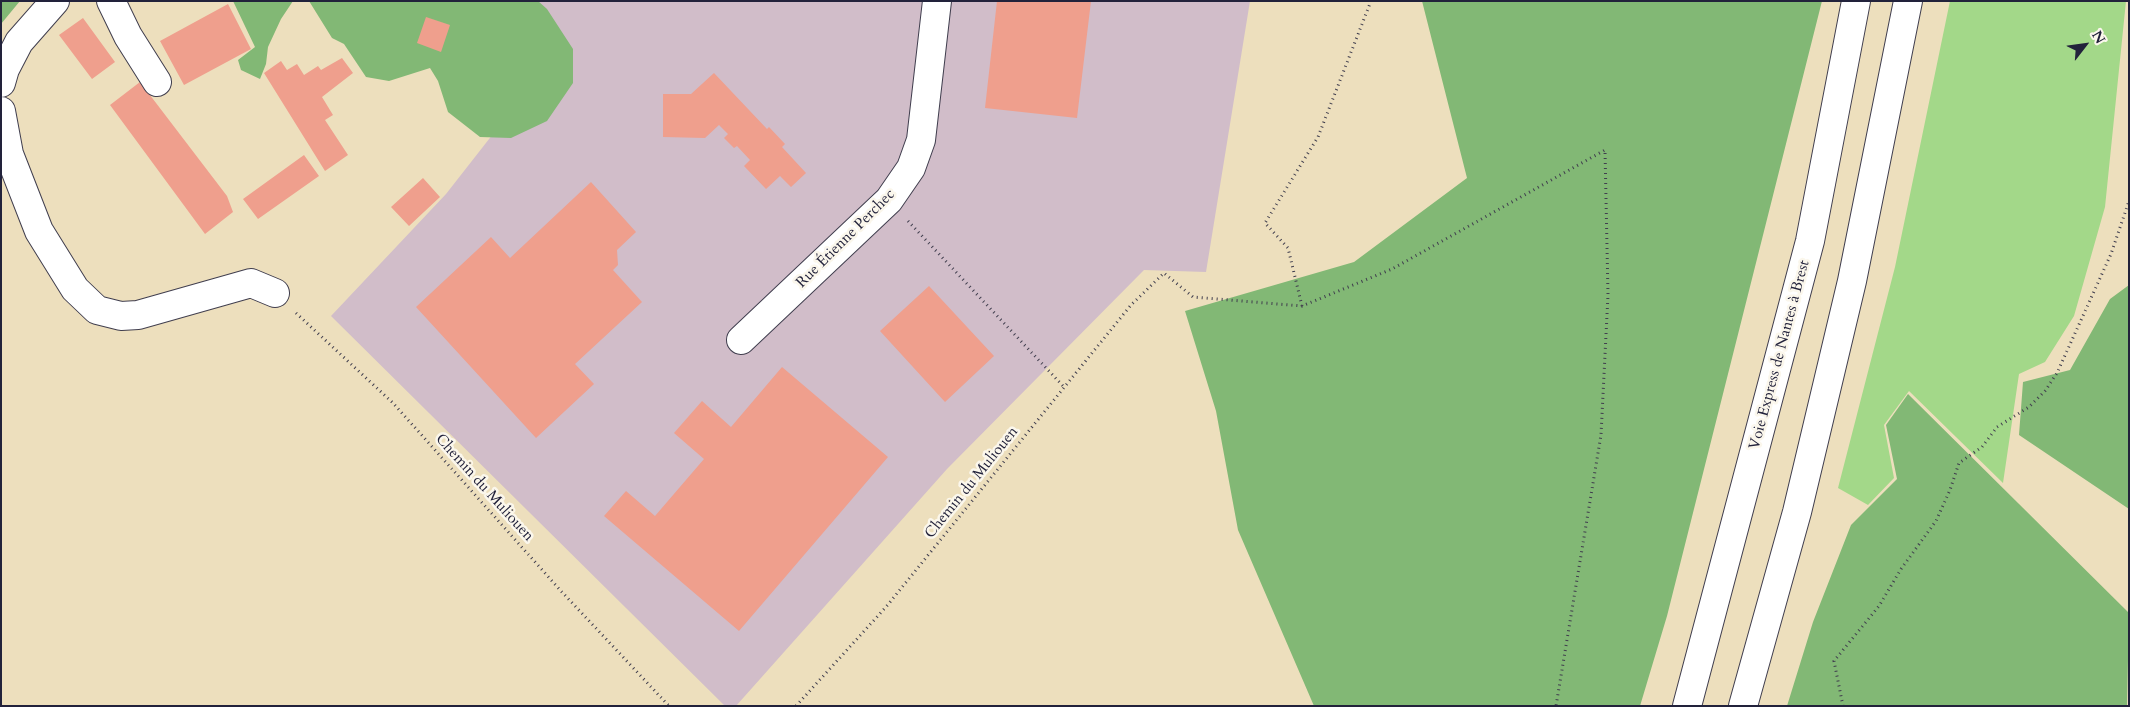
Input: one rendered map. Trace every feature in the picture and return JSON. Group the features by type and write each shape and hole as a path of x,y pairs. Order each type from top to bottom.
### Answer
{"main road":[{"path":"1,83 5,69 19,42 55,1"},
{"path":"111,1 133,44 157,82"},
{"name":"Rue Étienne Perchec","path":"741,340 889,200 911,168 921,140 937,1"},
{"name":"Voie Express de Nantes à Brest","path":"1687,706 1810,242 1856,1"},
{"path":"1743,706 1797,512 1847,300 1903,35 1908,1"},
{"path":"1,112 9,154 39,231 75,289 97,310 121,316 138,315 251,283 275,293"}],"path":[{"path":"1372,1 1318,137 1265,223 1288,248 1302,306 1392,269 1605,150 1608,295 1601,435 1556,706"},
{"path":"889,200 1064,387"},
{"path":"1843,706 1834,661 1879,606 1936,520 1950,490 1959,464 1982,447 1997,427 2030,406 2045,391 2057,373 2111,254 2129,201"},
{"name":"Chemin du Muliouen","path":"796,706 886,608 1131,305 1164,273 1193,297 1302,306"},
{"name":"Chemin du Muliouen","path":"275,293 393,403 561,591 669,706"}],"shaded area":[{"path":"475,1 1250,1 1206,272 1144,270 947,469 736,706 725,706 331,316 446,194 547,65"}],"green space":[{"path":"1,1 20,1 1,24"},
{"path":"233,1 293,1 281,19 268,47 266,64 260,79 241,70 238,60 255,47"},
{"path":"309,1 538,1 547,9 573,49 573,83 547,121 511,138 480,137 448,112 438,81 430,68 389,81 366,77 344,44 332,38"},
{"path":"1422,1 1822,1 1667,616 1640,706 1314,706 1238,530 1216,411 1185,311 1354,262 1467,178"},
{"path":"1950,1 2126,1 2105,207 2074,316 2045,362 2019,374 2003,483 1909,391 1884,425 1894,478 1868,505 1838,488 1895,267"},
{"path":"2129,285 2129,509 2019,435 2023,382 2070,370 2110,299"},
{"path":"1908,394 2129,613 2127,706 1787,706 1813,622 1851,525 1897,479 1886,425"}],"building":[{"path":"997,1 1091,1 1077,118 985,108"},
{"path":"228,4 251,49 184,85 160,41"},
{"path":"426,17 450,25 441,52 417,43"},
{"path":"83,18 115,62 92,79 59,35"},
{"path":"342,58 353,73 322,97 333,115 325,120 348,155 325,171 264,73 281,61 287,70 297,64 304,75 318,66 321,70"},
{"path":"714,73 767,129 769,127 785,144 782,147 806,173 791,187 780,176 766,189 744,166 750,160 737,146 734,148 724,138 728,134 719,125 705,138 663,137 663,94 691,94"},
{"path":"140,82 227,196 233,212 205,234 110,105"},
{"path":"304,155 319,176 258,219 243,199"},
{"path":"423,178 440,197 409,226 391,207"},
{"path":"591,182 636,232 617,250 618,265 613,270 642,302 575,364 594,384 536,438 416,307 491,237 510,258"},
{"path":"929,286 994,356 945,402 880,331"},
{"path":"782,367 888,457 739,631 604,516 626,491 655,516 704,459 674,433 702,401 731,427"}]}
